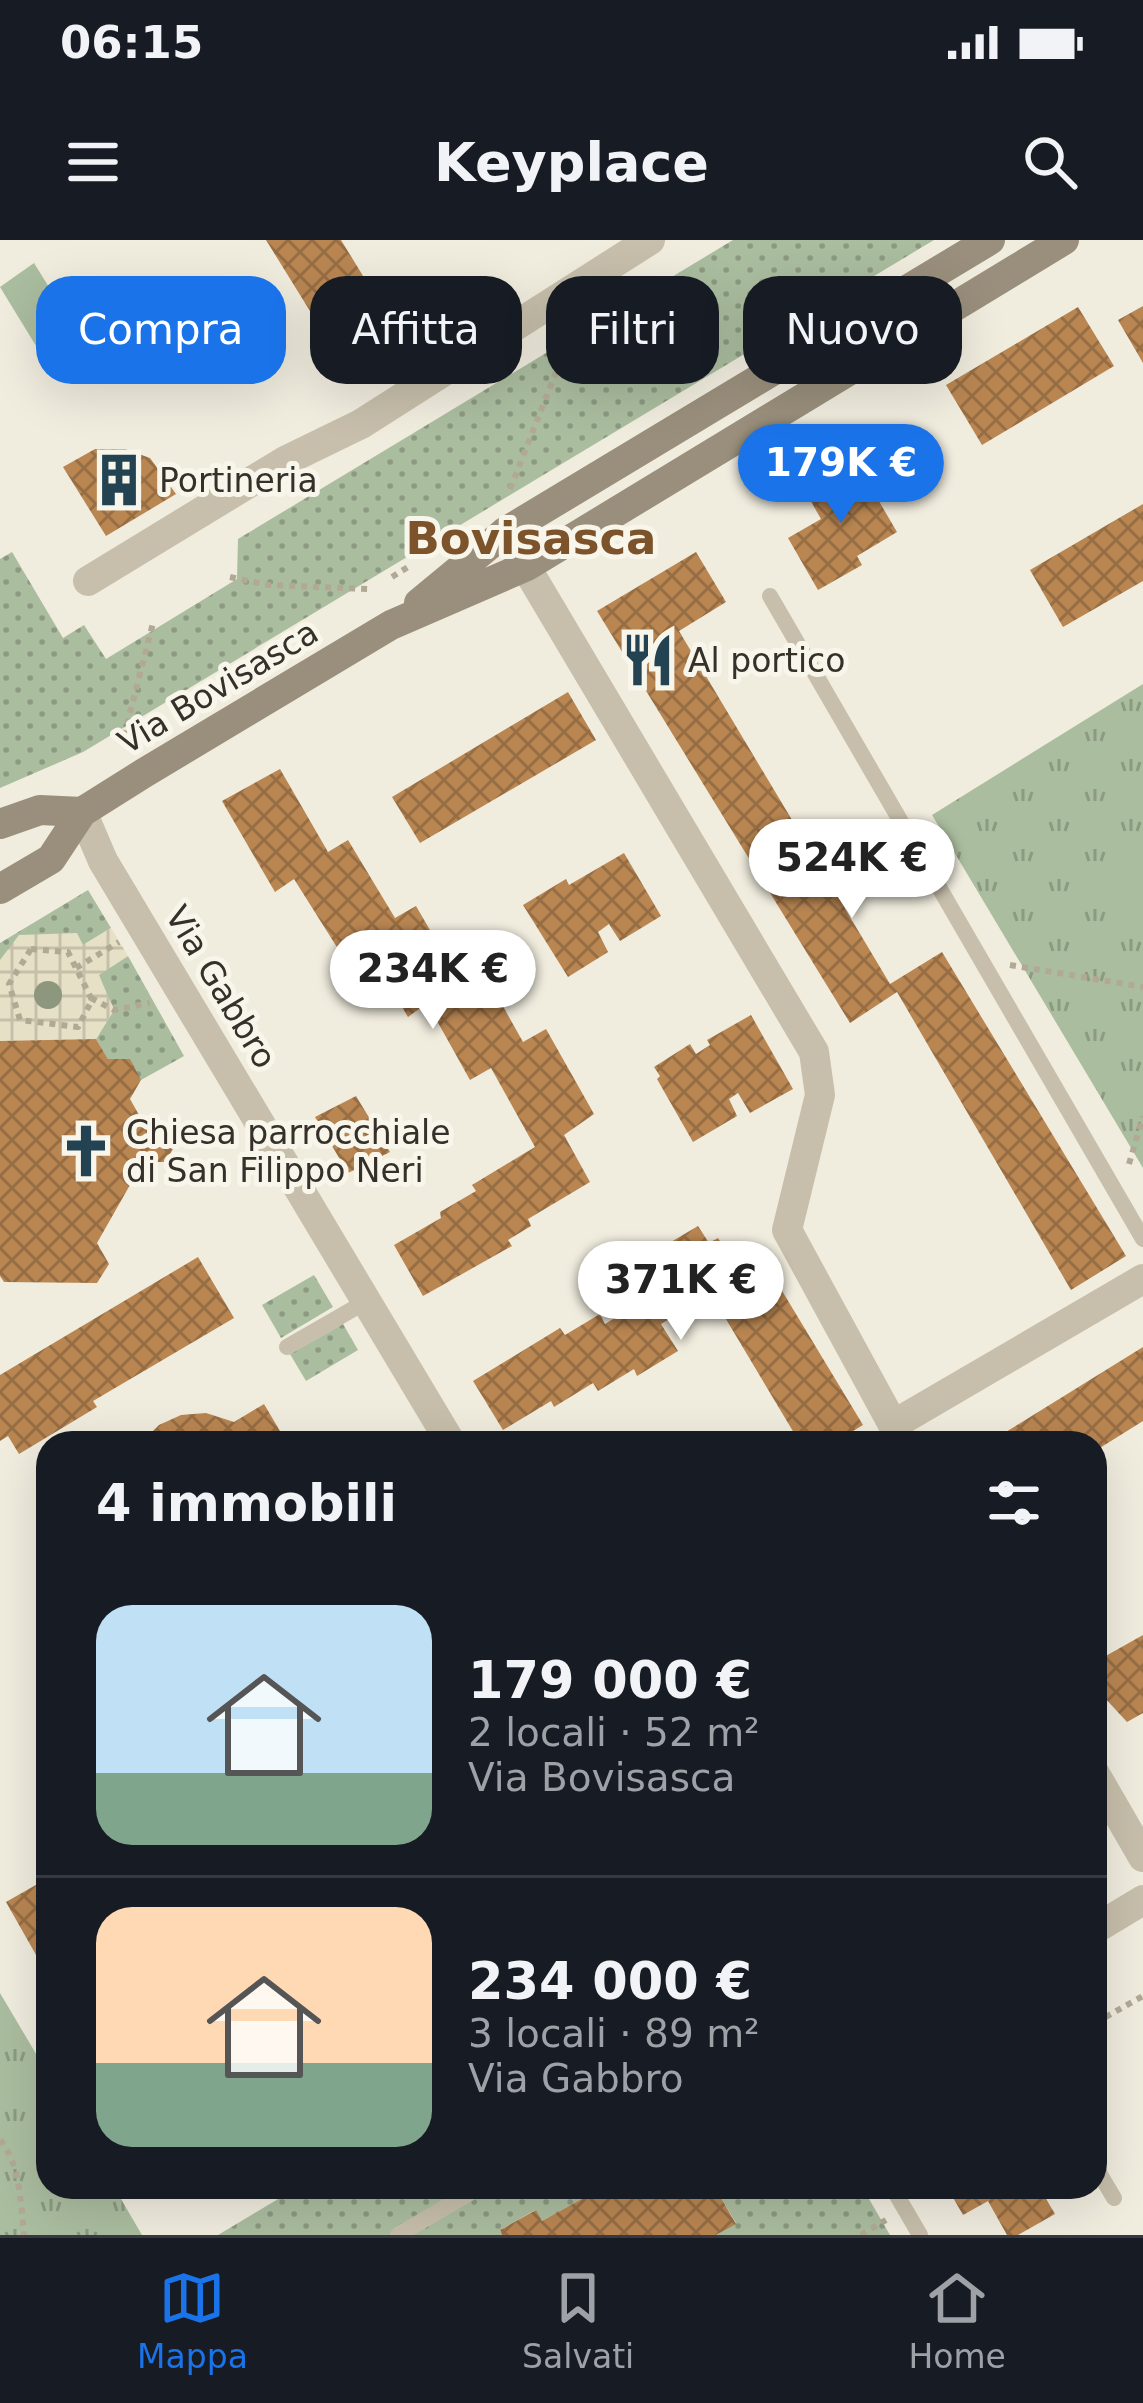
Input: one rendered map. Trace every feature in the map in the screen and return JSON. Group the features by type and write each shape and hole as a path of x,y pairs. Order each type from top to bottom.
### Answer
{"street":[{"name":"Via Bovisasca","path":"392,625 505,532 990,240"},
{"name":"Via Bovisasca","path":"0,889 51,859 82,812 392,625 527,566 1064,240"},
{"path":"88,580 285,460 361,424 632,244"},
{"path":"505,532 814,1052 820,1095 787,1230 896,1431"},
{"name":"Via Bovisasca","path":"0,824 40,810 82,812"},
{"name":"Via Gabbro","path":"82,812 104,861 444,1431"},
{"path":"903,1431 1143,1279"},
{"path":"1107,1795 1143,1857"},
{"path":"1107,1922 1143,1900"}],"lane":[{"path":"770,596 1143,1239"},
{"path":"287,1347 367,1301"},
{"path":"1107,2186 1114,2198"},
{"path":"398,2235 460,2199"},
{"path":"899,2199 920,2235"}],"path":[{"path":"509,489 551,384"},
{"path":"230,577 268,585 370,589"},
{"path":"124,736 153,623"},
{"path":"76,968 123,939"},
{"path":"91,998 78,1027 20,1020 4,984 31,949 68,952 91,998 114,1010 160,1002"},
{"path":"980,960 1143,987"},
{"path":"1119,1199 1143,1116"},
{"path":"1107,2017 1143,1996"},
{"path":"0,2140 7,2147 19,2192 24,2235"}],"green space":[{"path":"733,240 934,240 874,276 743,276 743,355 719,369 719,276 673,276"},
{"path":"34,263 42,276 36,276 36,346 0,287"},
{"path":"546,353 546,384 695,384 83,752 0,788 0,559 12,552 63,638 84,625 106,659 237,579 238,539 495,384 522,384 522,367"},
{"path":"1143,684 1143,1168 932,815"},
{"path":"1143,841 1143,932 1142,933 1101,866"},
{"path":"88,890 111,928 83,945 0,960 0,943"},
{"path":"128,956 184,1056 141,1080 108,1059 96,1039 114,1010 98,975"},
{"path":"314,1275 333,1307 281,1338 262,1305"},
{"path":"343,1324 358,1350 306,1381 290,1354"},
{"path":"0,1993 36,2054 36,2199 121,2199 142,2235 0,2235"},
{"path":"278,2199 581,2199 542,2221 535,2210 500,2230 502,2235 218,2235"},
{"path":"722,2199 869,2199 890,2235 716,2235 736,2223"}],"shaded area":[{"path":"111,928 128,956 99,975 114,1010 96,1039 0,1041 0,960 19,935 77,933 83,945"}],"building":[{"path":"266,240 341,240 363,276 310,276 310,311"},
{"path":"1143,306 1143,363 1118,320"},
{"path":"1078,307 1114,366 982,445 946,385 962,384 962,376"},
{"name":"Portineria","path":"95,449 125,449 150,458 176,494 106,536 63,467"},
{"path":"856,462 897,532 857,556 862,565 818,590 788,538 821,519 805,491"},
{"path":"1143,504 1143,581 1063,627 1030,570"},
{"path":"696,552 726,602 679,631 890,984 942,952 1126,1256 1071,1290 897,992 850,1023 597,611"},
{"path":"568,692 596,740 420,843 392,797"},
{"path":"280,769 328,852 348,840 395,918 416,906 459,980 481,967 523,1042 546,1029 594,1114 564,1135 590,1182 528,1219 531,1226 508,1240 512,1246 423,1296 394,1245 441,1218 440,1212 476,1191 472,1185 535,1147 491,1068 470,1080 427,1003 408,1017 361,938 340,952 294,879 275,892 222,801"},
{"path":"624,853 661,916 620,941 609,924 598,932 608,952 568,977 523,905"},
{"path":"751,1015 793,1089 750,1113 738,1093 729,1099 737,1116 693,1142 654,1067 690,1044 696,1054 710,1045 707,1040"},
{"name":"Chiesa parrocchiale di San Filippo Neri","path":"96,1039 108,1059 130,1059 141,1080 130,1099 143,1122 166,1122 177,1141 166,1162 143,1162 97,1243 109,1264 97,1283 4,1282 0,1276 0,1041"},
{"path":"356,1096 390,1152 348,1173 315,1117"},
{"path":"698,1226 709,1243 718,1238 742,1275 764,1261 863,1425 853,1431 793,1431 711,1294 661,1324 678,1351 637,1376 634,1369 598,1391 593,1383 554,1407 551,1401 503,1430 473,1381 560,1328 565,1335 600,1314 605,1324 646,1299 627,1268"},
{"path":"198,1257 234,1318 93,1401 97,1407 57,1431 36,1431 36,1444 19,1454 8,1436 0,1441 0,1375"},
{"path":"1143,1347 1143,1421 1107,1444 1107,1431 1007,1431"},
{"path":"264,1404 280,1431 153,1431 181,1415 206,1413 234,1422"},
{"path":"1143,1635 1143,1713 1127,1722 1107,1700 1107,1655"},
{"path":"36,1885 36,1955 6,1902"},
{"path":"581,2199 722,2199 736,2224 716,2235 502,2235 500,2230 536,2210 542,2221"},
{"path":"954,2199 1046,2199 1055,2214 1018,2235 1007,2235 988,2201 963,2215"}],"place":[{"name":"Portineria","path":"119,480"},
{"name":"Al portico","path":"648,660"},
{"name":"Chiesa parrocchiale di San Filippo Neri","path":"86,1151"}],"district":[{"name":"Bovisasca","path":"531,538"}]}
